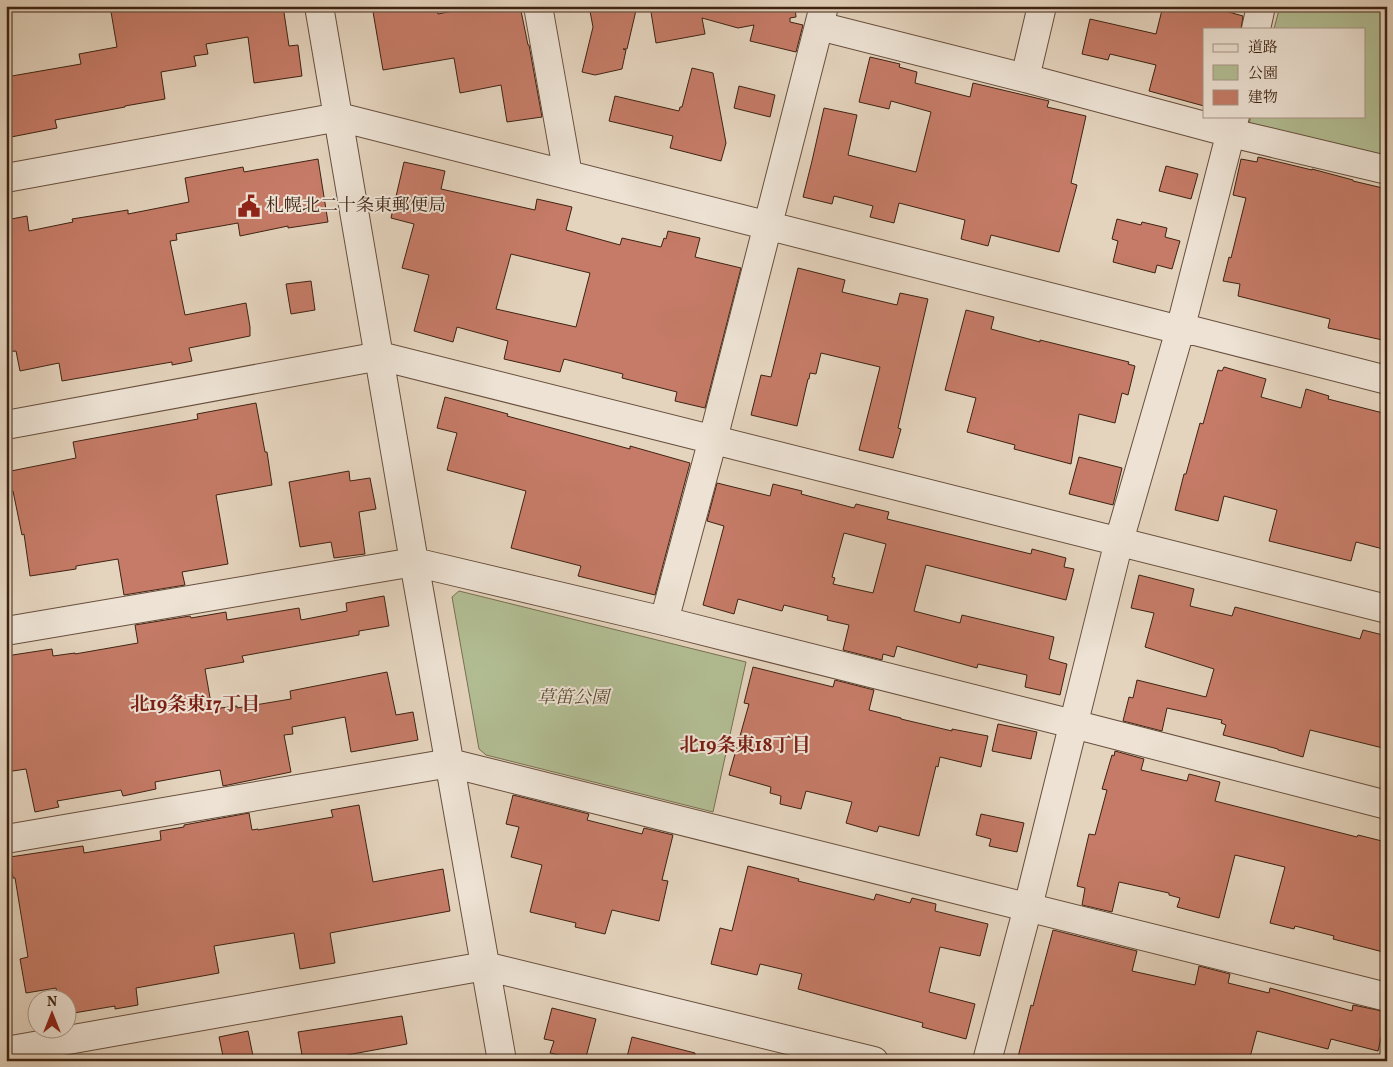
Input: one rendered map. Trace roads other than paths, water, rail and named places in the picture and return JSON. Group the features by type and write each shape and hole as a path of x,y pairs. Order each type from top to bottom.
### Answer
{"street":[{"path":"319,6 502,1061"},
{"path":"538,6 568,175"},
{"path":"1025,78 1042,6"},
{"path":"1256,28 1261,6"},
{"path":"664,621 822,16 1025,78 1233,125 1387,170"},
{"path":"6,178 339,118 1180,330 1195,331 1387,380"},
{"path":"986,1061 1028,907 1119,541 1180,330 1233,125"},
{"path":"6,425 380,356 1387,609"},
{"path":"6,631 414,562 664,621 1387,805"},
{"path":"6,839 450,762 1387,997"},
{"path":"6,1051 485,966 874,1061"}],"place":[{"name":"札幌北二十条東郵便局","path":"249,206"}],"district":[{"name":"北19条東17丁目","path":"195,705"},
{"name":"北19条東18丁目","path":"745,746"}],"park label":[{"name":"草笛公園","path":"573,698"}]}
